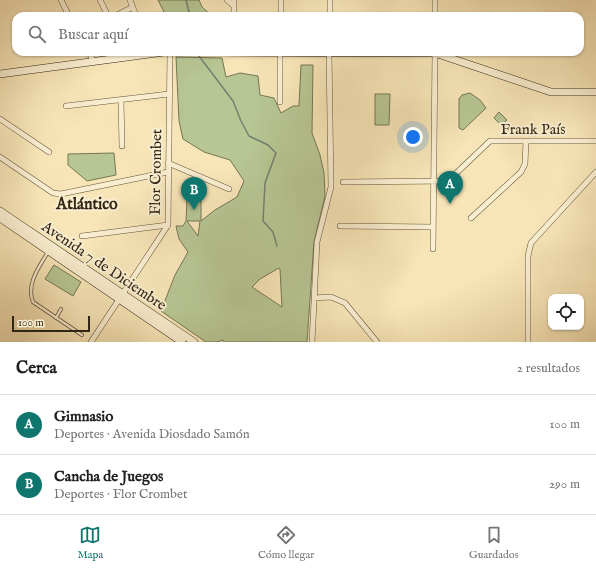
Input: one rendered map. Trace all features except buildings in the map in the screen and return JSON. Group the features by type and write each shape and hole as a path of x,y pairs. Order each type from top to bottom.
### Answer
{"street":[{"path":"61,0 67,12"},
{"path":"100,0 106,12"},
{"path":"130,0 135,12"},
{"path":"227,0 234,3"},
{"path":"281,0 281,12"},
{"path":"330,0 330,12"},
{"path":"435,0 435,12"},
{"path":"123,12 133,7"},
{"path":"91,56 93,61"},
{"path":"0,74 125,56"},
{"name":"Flor Crombet","path":"92,342 168,225 170,56"},
{"path":"280,56 280,102"},
{"path":"312,342 317,242 331,187 329,56"},
{"path":"433,250 435,56"},
{"path":"444,56 552,92 596,92"},
{"path":"66,106 169,94"},
{"path":"121,100 122,146"},
{"path":"0,119 49,152"},
{"name":"Frank País","path":"343,182 448,181 490,140 596,140"},
{"path":"471,218 521,172 525,164 526,140"},
{"path":"0,157 53,193 61,194 168,172"},
{"path":"168,163 229,189"},
{"path":"528,342 528,256 531,243 596,172"},
{"name":"Avenida 7 de Diciembre","path":"0,212 182,342"},
{"name":"Avenida 7 de Diciembre","path":"0,218 48,251 194,342"},
{"path":"82,236 168,225"},
{"path":"340,226 433,227"},
{"path":"314,298 331,298 345,303 377,342"}],"lane":[{"path":"48,251 35,275 30,289 33,302 82,335"},
{"path":"56,318 61,309"}],"green space":[{"path":"158,0 199,0 202,7 208,12 164,12"},
{"path":"176,57 222,58 226,77 240,73 258,76 260,95 274,98 281,113 293,106 299,106 301,65 313,65 312,133 320,155 324,173 325,196 314,242 307,342 224,342 223,340 217,342 206,342 161,311 175,275 188,252 179,239 176,226 183,226 186,221 187,199 201,199 201,221 215,210 237,197 244,181 230,160 204,152 183,139 179,121","holes":["187,221 200,221 198,236","279,268 280,269 282,307 252,287 260,279"]},
{"path":"470,93 480,100 486,108 463,130 459,128 459,99 462,95"},
{"path":"375,94 390,94 389,125 375,125"},
{"path":"499,112 507,120 501,125 494,118"},
{"path":"114,153 116,175 87,181 68,165 68,154"},
{"path":"54,265 81,282 73,296 45,279"}],"waterway":[{"path":"186,0 189,12"},
{"path":"199,56 233,101 249,136 268,145 276,153 265,183 263,221 273,232 277,246"}],"place":[{"name":"Gimnasio","path":"450,204"},
{"name":"Cancha de Juegos","path":"194,210"}],"district":[{"name":"Atlántico","path":"87,205"}]}
